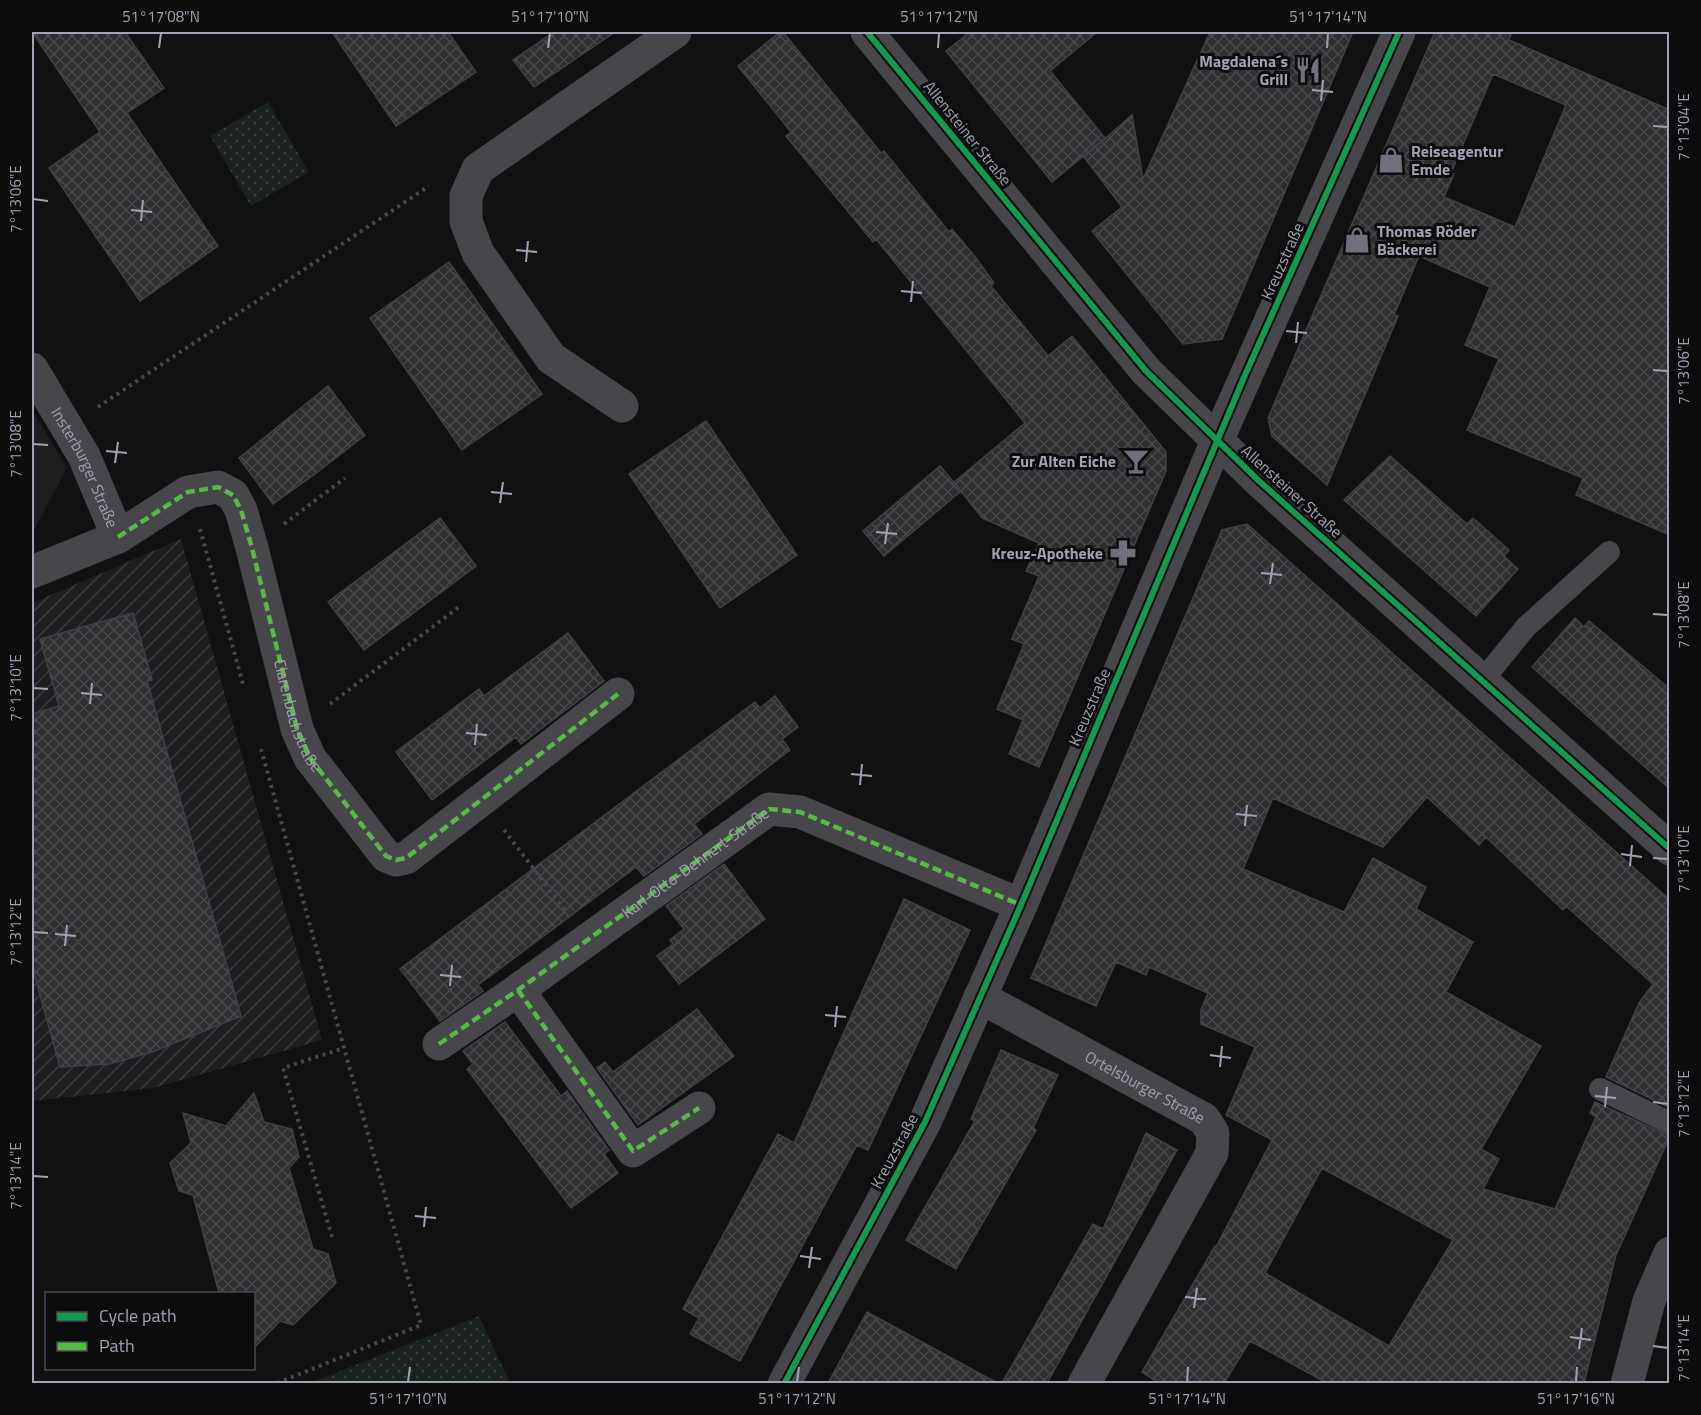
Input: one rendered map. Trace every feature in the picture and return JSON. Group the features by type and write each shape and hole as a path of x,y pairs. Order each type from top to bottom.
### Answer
{"street":[{"path":"622,406 551,358 478,253 466,221 466,196 478,169 675,32"},
{"name":"Allensteiner Straße","path":"867,32 1146,371 1217,441 1670,849"},
{"name":"Kreuzstraße","path":"784,1383 925,1122 1021,905 1217,441 1399,32"},
{"name":"Insterburger Straße","path":"32,369 84,456 118,537"},
{"name":"Clarenbachstraße","path":"32,572 118,537 188,492 218,487 233,495 241,510 252,548 297,729 310,758 386,856 396,860 406,858 618,694"},
{"name":"Karl-Otto-Dehnert-Straße","path":"439,1044 518,990 769,809 800,812 1021,905"},
{"path":"518,990 633,1151 699,1108"},
{"name":"Ortelsburger Straße","path":"980,997 1204,1119 1213,1133 1212,1153 1084,1383"},
{"path":"1627,1383 1649,1302 1670,1252"}],"lane":[{"path":"1482,681 1526,627 1609,552"},
{"path":"1600,1089 1670,1124"}],"path":[{"path":"105,403 432,184"},
{"path":"252,548 345,478"},
{"path":"188,492 246,693"},
{"path":"297,729 459,607"},
{"path":"258,738 421,1325 275,1383"},
{"path":"482,801 588,939"},
{"path":"332,1237 283,1068 344,1048"}],"shaded area":[{"path":"268,102 309,172 251,206 210,136"},
{"path":"32,410 67,468 32,534"},
{"path":"181,539 322,1040 153,1088 32,1101 32,603"},
{"path":"479,1316 510,1383 310,1383"}],"building":[{"path":"32,32 125,32 164,88 127,113 218,246 140,301 49,168 100,132"},
{"path":"332,32 448,32 476,72 396,126"},
{"path":"554,32 615,32 534,87 513,60"},
{"path":"780,32 783,32 881,153 884,151 949,232 952,229 976,258 994,283 991,286 1048,356 1072,336 1166,452 1166,471 1039,767 1009,754 1023,720 997,709 1024,644 1012,639 1039,576 1026,571 1039,543 982,518 954,482 1025,423 876,239 873,242 786,136 791,132 738,66"},
{"path":"970,32 1097,32 1050,71 1105,138 1052,182 946,51"},
{"path":"1210,32 1353,32 1222,339 1183,344 1092,231 1122,207 1084,157 1132,115 1143,179"},
{"path":"1435,32 1512,32 1509,40 1670,110 1670,535 1576,495 1583,478 1467,430 1499,359 1465,345 1490,287 1419,256 1394,315 1398,316 1327,485 1272,436 1268,418","holes":["1493,74 1566,105 1515,227 1444,197 1454,174 1451,173"]},
{"path":"449,262 542,394 462,450 370,318"},
{"path":"328,386 365,435 273,504 239,458"},
{"path":"706,421 797,555 720,608 629,474"},
{"path":"1390,456 1467,524 1473,518 1509,550 1504,556 1518,569 1476,616 1344,500"},
{"path":"940,466 961,491 884,556 863,531"},
{"path":"440,518 476,566 364,650 328,602"},
{"path":"1247,524 1670,900 1670,1108 1606,1077 1639,1003 1653,984 1566,906 1563,910 1486,837 1479,845 1427,797 1383,847 1273,798 1243,869 1344,912 1373,858 1426,887 1416,909 1473,942 1446,992 1541,1046 1481,1149 1499,1159 1483,1189 1555,1209 1596,1117 1590,1113 1595,1102 1670,1136 1616,1255 1584,1383 1327,1383 1250,1341 1224,1383 1159,1383 1142,1372 1216,1247 1272,1140 1226,1115 1255,1047 1201,1024 1201,1010 1208,993 1149,967 1146,975 1116,962 1096,1006 1031,978 1222,530","holes":["1322,1168 1453,1240 1389,1346 1265,1273"]},
{"path":"133,613 152,680 147,681 241,1016 152,1052 109,1064 60,1067 32,966 32,714 59,706 40,639"},
{"path":"1575,618 1584,627 1589,621 1670,689 1670,789 1532,667"},
{"path":"568,633 604,681 521,744 516,737 432,800 396,752 479,689 484,696"},
{"path":"775,696 798,727 782,739 790,750 694,824 702,834 644,876 636,867 478,985 483,991 440,1021 400,969 755,702 760,708"},
{"path":"724,864 765,919 679,984 657,956 673,944 670,940 684,929 666,906"},
{"path":"904,899 970,930 868,1150 857,1145 740,1361 690,1334 699,1318 683,1309 778,1134 794,1143"},
{"path":"697,1009 734,1056 638,1125 597,1068 605,1062 613,1072"},
{"path":"505,1022 561,1096 567,1091 609,1150 604,1154 618,1173 571,1208 467,1069 473,1064 463,1051"},
{"path":"1001,1050 1058,1075 1033,1128 1036,1130 956,1269 906,1240 975,1121 971,1119"},
{"path":"254,1093 264,1122 292,1129 299,1157 289,1168 313,1249 328,1254 336,1283 293,1325 280,1321 255,1347 255,1292 219,1292 193,1195 179,1191 170,1163 191,1143 183,1113 226,1126"},
{"path":"1146,1133 1177,1150 1047,1383 1002,1383 1093,1224 1103,1229"},
{"path":"867,1312 997,1383 828,1383"}],"marked path":[{"path":"118,537 188,492 218,487 233,495 241,510 252,548 297,729 310,758 386,856 396,860 406,858 618,694"},
{"path":"439,1044 518,990 769,809 800,812 1021,905"},
{"path":"518,990 633,1151 699,1108"}],"cycle path":[{"path":"867,32 1146,371 1258,480 1670,849"},
{"path":"784,1384 925,1122 1021,905 1245,375 1399,32"}],"place":[{"name":"Magdalena´s Grill","path":"1308,70"},
{"name":"Reiseagentur Emde","path":"1391,160"},
{"name":"Thomas Röder Bäckerei","path":"1357,240"},
{"name":"Zur Alten Eiche","path":"1136,461"},
{"name":"Kreuz-Apotheke","path":"1123,553"}]}
